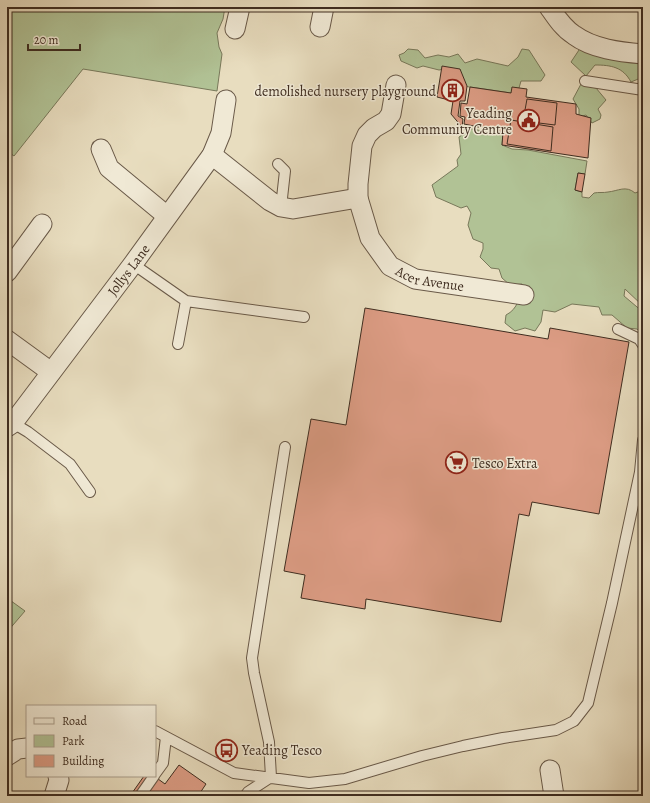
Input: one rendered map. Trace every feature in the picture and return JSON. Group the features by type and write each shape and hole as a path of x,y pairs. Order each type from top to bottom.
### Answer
{"street":[{"path":"236,29 240,7"},
{"path":"320,27 324,7"},
{"path":"549,7 560,23 574,36 609,49 643,54"},
{"name":"Acer Avenue","path":"396,85 391,114 386,121 374,128 367,135 362,146 358,198 370,238 390,266 415,280 524,295"},
{"name":"Jollys Lane","path":"10,425 133,264 212,155 221,133 226,100"},
{"path":"101,149 109,168 167,216"},
{"path":"212,155 270,201 281,207 293,209 358,198"},
{"path":"7,272 42,224"},
{"path":"7,340 51,372"},
{"path":"7,756 18,749 26,748"},
{"path":"550,770 554,796"},
{"path":"54,796 59,780 58,777"}],"lane":[{"path":"585,81 643,90"},
{"path":"278,164 286,171 281,207"},
{"path":"133,264 186,301 304,317"},
{"path":"178,344 186,301"},
{"path":"618,329 639,338 643,345"},
{"path":"10,425 28,432 70,464 90,492"},
{"path":"156,732 234,773 309,783 345,779 415,758 463,746 556,730 574,721 588,703 590,695 612,603 638,480 643,440"},
{"path":"271,777 269,742 252,658 285,447"},
{"path":"156,772 163,763 166,737"},
{"path":"140,796 153,777"},
{"path":"245,796 248,792 271,777"}],"green space":[{"path":"7,7 225,7 223,19 217,33 219,47 222,54 217,91 83,69 14,156 7,151"},
{"path":"581,47 643,57 643,77 631,82 624,73 616,68 611,66 595,65 586,76 571,62"},
{"path":"408,49 418,50 425,58 438,55 449,57 458,54 465,63 477,59 508,66 518,57 522,49 529,50 545,75 541,81 521,81 519,88 511,93 456,85 450,68 439,70 423,66 417,68 401,61 399,55"},
{"path":"581,84 596,88 606,100 598,109 601,115 600,119 592,123 586,115 579,117 579,109 573,99"},
{"path":"462,127 503,135 502,145 512,149 528,150 587,161 585,174 578,173 575,190 582,192 582,197 589,198 594,193 622,189 628,189 635,193 643,190 643,306 625,289 624,296 643,312 643,334 637,329 627,328 612,315 602,315 599,307 572,304 555,312 543,310 541,322 535,331 525,328 515,331 505,323 506,315 516,306 518,302 522,284 510,285 502,278 499,269 491,268 480,257 483,249 483,243 473,239 468,225 471,213 467,206 461,208 436,197 432,185 458,166 457,160 461,154 459,137 467,132"},
{"path":"7,598 25,611 7,632"}],"building":[{"name":"demolished nursery playground","path":"442,66 460,69 467,86 465,101 460,101 458,116 463,119 462,127 451,114 453,101 437,97"},
{"name":"Yeading Community Centre","path":"470,87 511,93 512,87 527,89 526,97 576,104 576,114 591,118 588,158 502,145 503,132 464,124 465,117 460,116 461,103 467,104"},
{"path":"527,99 557,103 555,125 523,121"},
{"path":"511,120 553,127 551,151 507,144"},
{"path":"578,173 585,174 582,192 575,190"},
{"name":"Tesco Extra","path":"365,308 548,339 550,328 629,342 599,514 532,502 529,516 519,514 501,622 366,599 365,609 301,598 305,575 284,571 311,419 346,425"},
{"path":"179,765 206,784 198,796 130,796 143,777 155,777 165,784"}],"place":[{"name":"demolished nursery playground","path":"452,91"},
{"name":"Yeading Community Centre","path":"528,121"},
{"name":"Tesco Extra","path":"456,463"},
{"name":"Yeading Tesco","path":"226,750"}]}
